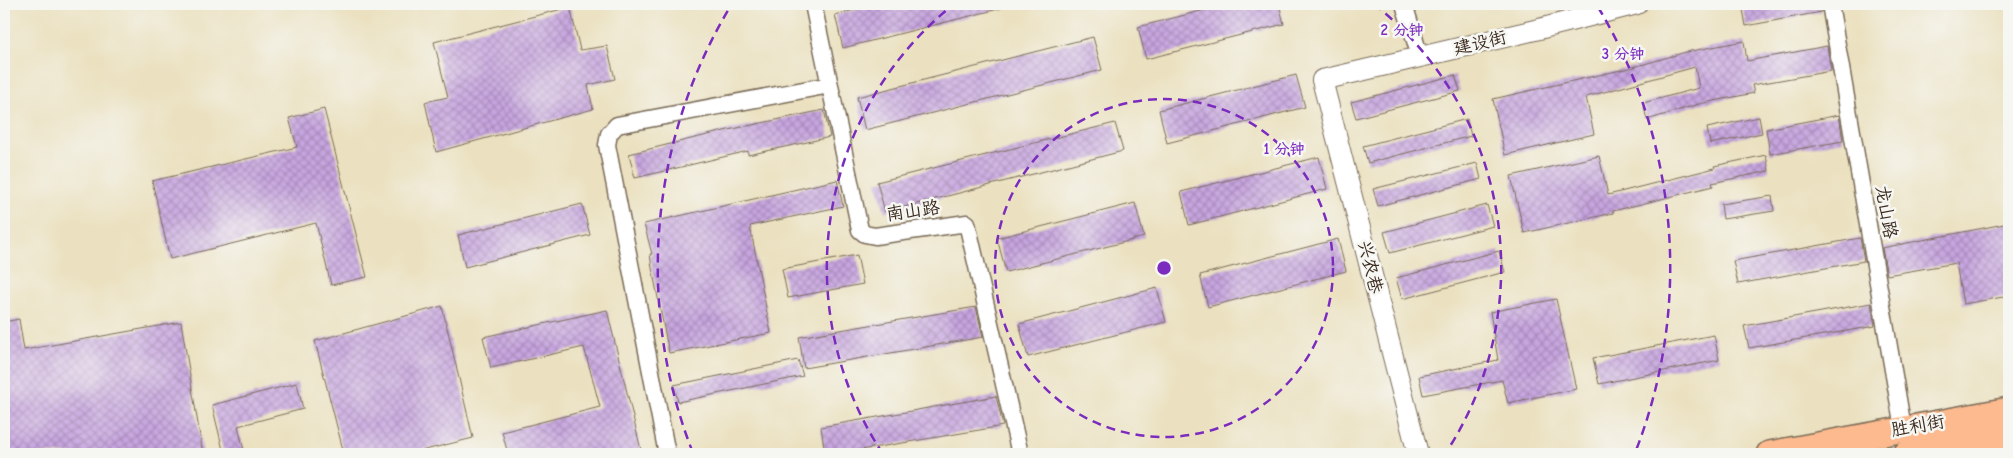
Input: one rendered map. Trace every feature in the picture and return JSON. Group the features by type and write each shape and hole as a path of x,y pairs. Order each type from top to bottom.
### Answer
{"main road":[{"name":"胜利街","path":"1769,454 2009,410"},
{"name":"胜利街","path":"1906,454 2009,435"}],"street":[{"name":"南山路","path":"813,4 860,230 865,234 875,236 967,223 1020,454"},
{"path":"1404,4 1420,57"},
{"name":"龙山路","path":"1830,4 1903,428"},
{"name":"建设街","path":"1322,80 1630,5"},
{"name":"兴农巷","path":"1322,80 1418,454"},
{"path":"667,454 608,145 609,134 617,125 830,85"}],"building":[{"path":"878,4 1002,4 1002,8 843,48 835,15"},
{"path":"1228,4 1279,4 1284,24 1146,59 1138,27"},
{"path":"1742,4 1820,4 1821,12 1746,26"},
{"path":"570,7 580,50 607,46 615,79 588,85 593,109 436,152 425,102 448,97 434,42"},
{"path":"1093,37 1102,70 865,130 857,97"},
{"path":"1744,41 1747,61 1827,46 1831,71 1752,85 1754,93 1699,104 1647,120 1643,103 1699,88 1695,67 1586,97 1594,134 1505,155 1493,99 1634,67 1686,52"},
{"path":"1296,75 1305,107 1167,143 1159,110"},
{"path":"1455,75 1460,91 1356,118 1351,102"},
{"path":"324,109 367,277 331,285 316,223 170,259 152,181 297,147 289,118"},
{"path":"824,110 830,137 748,155 748,151 635,178 629,154 728,130"},
{"path":"1839,115 1843,141 1770,154 1766,129"},
{"path":"1759,117 1762,133 1710,144 1707,128"},
{"path":"1467,119 1471,136 1368,163 1363,146"},
{"path":"1115,123 1123,151 885,212 877,182"},
{"path":"1766,155 1769,171 1712,183 1713,186 1613,211 1613,213 1524,233 1511,176 1599,156 1608,195 1715,168 1714,166"},
{"path":"1319,157 1327,189 1189,225 1181,192"},
{"path":"1477,163 1481,179 1378,206 1373,189"},
{"path":"837,180 843,206 750,226 771,333 669,353 652,268 650,254 652,254 644,224"},
{"path":"1772,196 1774,211 1723,219 1721,204"},
{"path":"1135,203 1144,237 1006,272 997,238"},
{"path":"582,204 590,235 465,267 458,235"},
{"path":"1487,205 1493,226 1390,253 1384,232"},
{"path":"2009,223 2009,296 1963,304 1956,263 1887,275 1882,248"},
{"path":"1860,238 1864,261 1738,284 1733,261"},
{"path":"1338,239 1346,271 1208,307 1200,275"},
{"path":"1499,251 1505,272 1402,299 1396,278"},
{"path":"857,255 863,284 788,298 782,269"},
{"path":"1157,288 1166,322 1028,357 1019,324"},
{"path":"1556,299 1576,389 1508,403 1502,380 1423,395 1419,376 1498,360 1490,312"},
{"path":"1871,303 1875,326 1749,348 1744,326"},
{"path":"442,306 473,438 409,454 344,454 315,341"},
{"path":"976,307 983,337 804,368 799,337"},
{"path":"607,310 642,454 508,454 502,432 600,407 584,347 491,368 483,337"},
{"path":"19,319 24,350 181,322 203,454 4,454 4,322"},
{"path":"1714,335 1719,360 1599,384 1593,358"},
{"path":"798,360 803,376 678,402 674,385"},
{"path":"297,383 303,409 238,426 245,454 224,454 212,405"},
{"path":"996,396 1003,426 837,454 825,454 821,427"}]}
